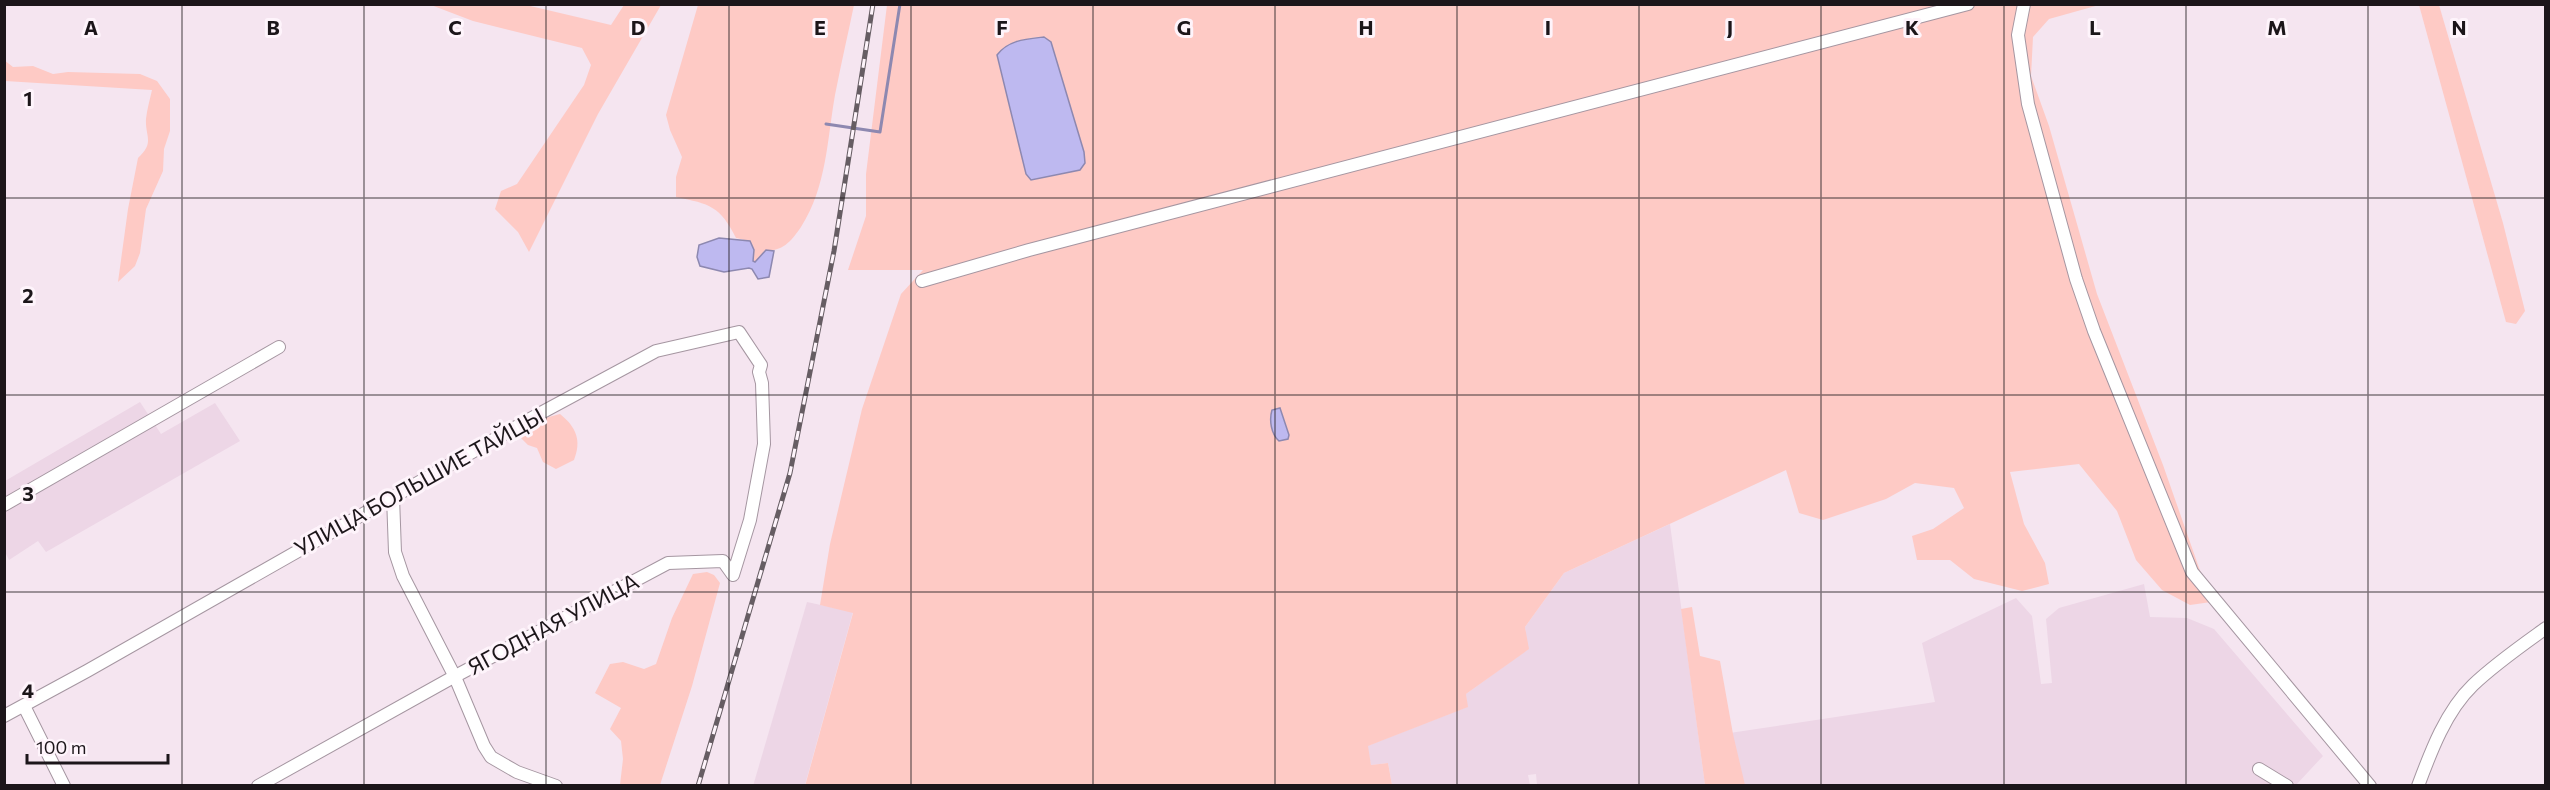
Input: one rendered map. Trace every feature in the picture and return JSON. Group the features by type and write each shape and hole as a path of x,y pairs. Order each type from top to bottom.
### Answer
{"street":[{"path":"922,281 1029,250 1968,4"},
{"path":"2024,4 2019,35 2028,104 2076,279 2094,332 2192,572 2370,786"},
{"name":"УЛИЦА БОЛЬШИЕ ТАЙЦЫ","path":"4,716 656,351 740,332 761,365 759,372 762,382 764,444"},
{"path":"4,505 279,347"},
{"name":"ЯГОДНАЯ УЛИЦА","path":"258,786 668,563 723,561 733,574 750,520 764,444"},
{"path":"393,497 395,552 403,576 455,677 484,746 491,757 517,772 556,786"},
{"path":"2418,786 2436,741 2472,686 2546,628"},
{"path":"24,706 64,786"},
{"path":"2259,769 2287,786"}],"shaded area":[{"path":"431,5 526,5 611,25 624,5 661,5 598,114 529,252 518,232 495,209 501,191 517,184 584,85 591,65 582,48 473,21"},
{"path":"698,5 854,5 835,95 825,162 810,211 790,241 777,249 766,250 756,262 753,261 753,251 749,242 736,238 725,219 713,208 676,197 676,177 682,157 666,115"},
{"path":"887,5 2099,5 2049,19 2033,37 2031,76 2049,126 2097,294 2163,465 2211,602 2190,605 2162,590 2136,560 2117,511 2079,464 2010,472 2024,524 2045,563 2049,584 2022,591 1974,579 1950,560 1917,560 1912,536 1933,529 1964,508 1954,488 1915,483 1886,499 1823,520 1799,513 1786,470 1564,573 1525,627 1529,649 1466,694 1468,707 1368,746 1371,765 1388,763 1392,785 805,786 853,613 820,605 830,544 862,409 901,294 923,270 848,270 866,216 866,174","holes":["1044,37 1051,42 1080,170 1031,180 1029,38"]},
{"path":"2419,5 2439,5 2503,223 2525,311 2516,324 2506,322"},
{"path":"1044,37 1051,42 1084,152 1085,163 1080,170 1031,180 1026,174 997,55 1012,43"},
{"path":"4,60 13,67 33,66 53,74 68,72 140,74 157,81 170,99 170,131 164,149 163,171 146,209 140,253 135,266 118,282 138,158 148,143 146,119 152,90 5,81"},
{"path":"719,238 750,241 754,250 753,261 755,262 766,250 774,251 769,277 758,279 749,268 724,272 700,266 697,257 699,245"},
{"path":"140,402 161,434 215,403 240,441 46,552 38,541 9,560 5,552 5,481"},
{"path":"1280,408 1289,435 1288,439 1279,441 1272,431 1271,418 1272,410"},
{"path":"560,414 574,429 577,446 574,460 556,469 543,462 537,448 528,445 521,438 522,433 545,418"},
{"path":"1670,524 1705,785 1537,785 1536,774 1528,775 1530,785 1392,785 1388,763 1371,765 1367,746 1467,707 1466,694 1528,649 1525,627 1564,573"},
{"path":"707,572 714,575 720,583 692,686 660,785 620,785 623,759 621,741 610,729 621,708 595,693 610,664 623,662 644,669 656,664 672,618 693,574"},
{"path":"2144,584 2150,617 2187,618 2214,629 2323,756 2296,785 1735,786 1723,734 1935,702 1922,643 2016,598 2032,616 2041,684 2052,683 2046,619 2059,608"},
{"path":"807,602 853,612 805,785 753,786"},
{"path":"1692,607 1700,656 1720,661 1745,785 1705,785 1681,609"}],"waterway":[{"path":"826,124 880,132 900,4"}],"railway":[{"path":"698,786 790,473 834,251 873,4"}]}
